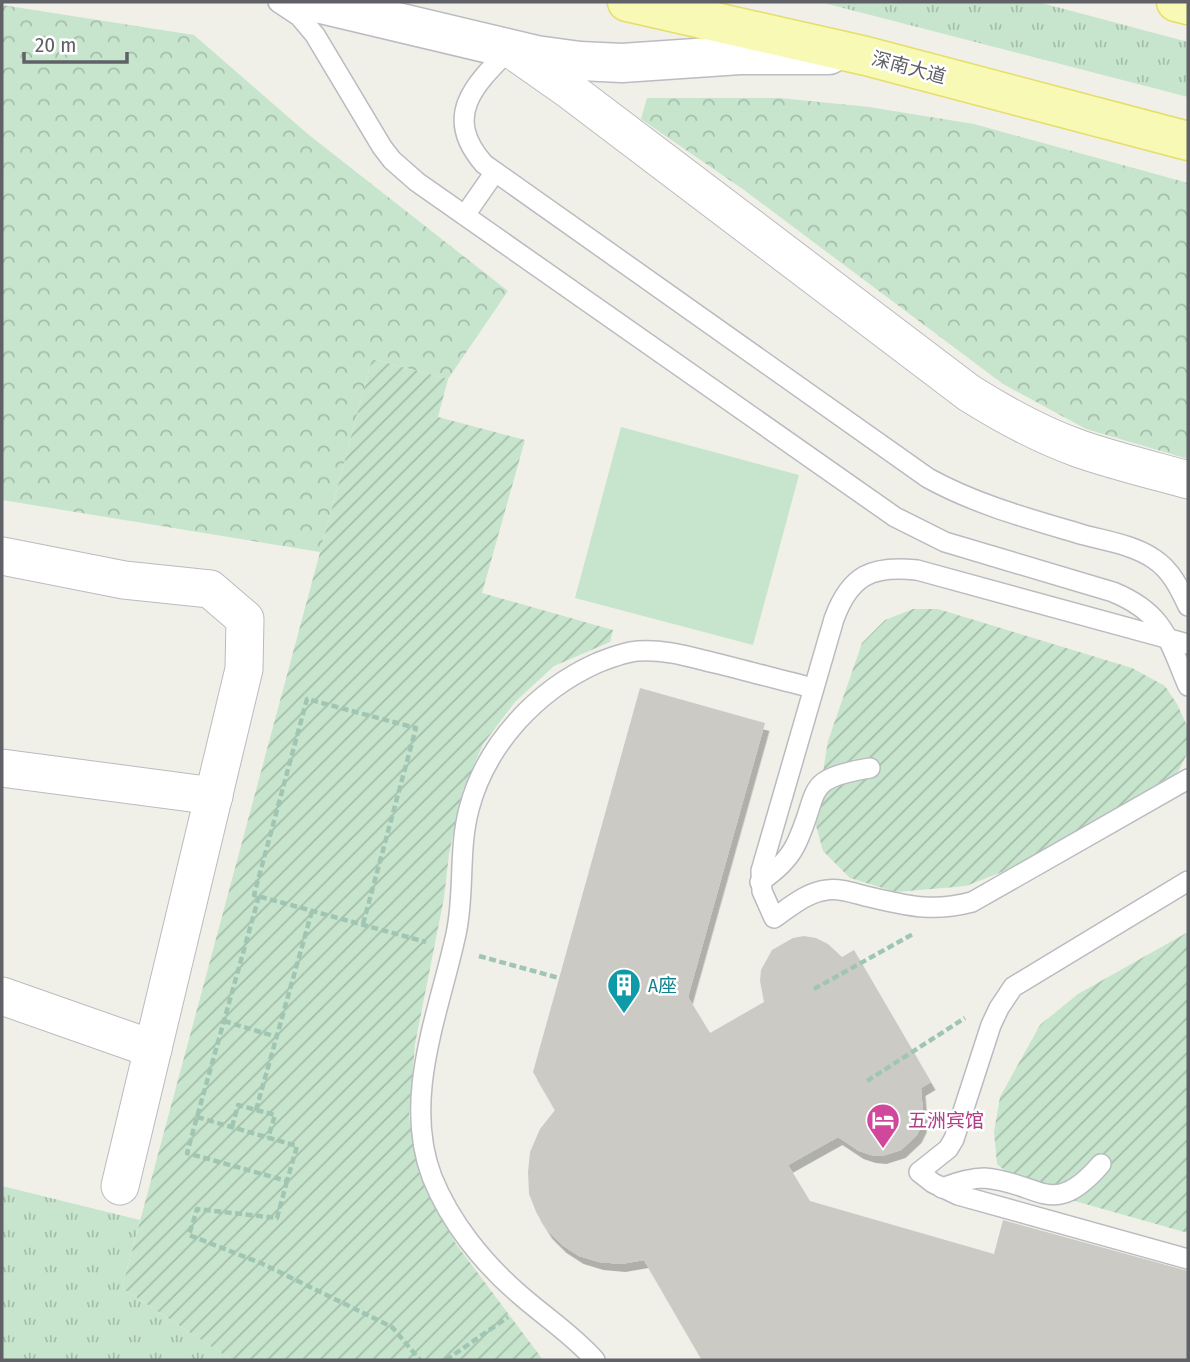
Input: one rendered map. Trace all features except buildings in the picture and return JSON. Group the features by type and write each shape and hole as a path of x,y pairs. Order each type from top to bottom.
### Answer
{"main road":[{"path":"313,2 510,49 580,61 622,63 740,55 866,56"},
{"name":"深南大道","path":"627,2 866,56 1188,141"},
{"path":"1176,2 1188,5"}],"street":[{"path":"510,49 568,89 969,393 1024,425 1079,449 1188,480"},
{"path":"2,555 124,580 211,589 245,619 244,669 120,1186"},
{"path":"2,768 214,796"},
{"path":"2,996 153,1049"}],"lane":[{"path":"278,2 299,16 315,35 392,160 417,181 895,517 944,542 1124,597 1152,614 1167,639 1188,686"},
{"path":"510,49 474,89 464,117 466,137 484,164 928,478 951,491 994,508 1146,554 1166,569 1178,585 1188,606"},
{"path":"465,215 495,172"},
{"path":"1185,779 972,902 936,909 918,908 849,892 826,890 807,896 774,918 765,902 760,882 761,871 813,688 840,602 858,579 885,569 917,570 1188,644"},
{"path":"595,1360 482,1257 455,1223 433,1180 424,1154 420,1132 421,1100 428,1050 460,914 460,864 466,824 479,780 491,755 507,732 554,688 584,669 610,658 636,651 672,653 813,688"},
{"path":"760,882 791,853 819,785 841,773 870,768"},
{"path":"1188,881 1013,987 991,1025 954,1139 948,1149 919,1172 942,1188 990,1205 1188,1259"},
{"path":"942,1188 985,1178 1057,1196 1080,1184 1101,1164"}],"path":[{"path":"363,925 416,728 307,699 254,895 259,896 363,925 559,978"},
{"path":"259,896 187,1153 287,1181"},
{"path":"256,1110 313,911"},
{"path":"814,989 924,929"},
{"path":"867,1081 1013,987"},
{"path":"224,1021 277,1037"},
{"path":"232,1127 238,1105 275,1115 268,1138"},
{"path":"197,1117 297,1146 277,1218 197,1209 189,1236 263,1264 392,1327 420,1360"},
{"path":"446,1360 530,1302"}],"green space":[{"path":"820,2 1038,2 1188,42 1188,97"},
{"path":"2,5 194,35 309,135 508,291 448,379 372,359 320,552 2,500"},
{"path":"647,98 780,98 869,107 974,124 1188,183 1188,459 1086,429 1003,384 744,190 641,119"},
{"path":"372,359 448,379 438,417 525,440 482,593 613,630 610,642 554,666 515,702 483,744 462,793 415,1044 409,1117 418,1168 456,1244 543,1360 232,1360 122,1288"},
{"path":"621,427 799,475 753,645 575,598"},
{"path":"913,609 938,609 1132,668 1165,686 1188,728 1188,752 1176,776 1033,860 966,886 896,892 850,878 823,851 815,822 828,741 862,643 885,620"},
{"path":"1188,932 1188,1233 1025,1187 997,1164 994,1132 1000,1097 1040,1025 1078,994"},
{"path":"2,1186 140,1220 122,1288 232,1360 2,1360"}],"place":[{"name":"A座","path":"624,1015"},
{"name":"五洲宾馆","path":"883,1150"}]}
